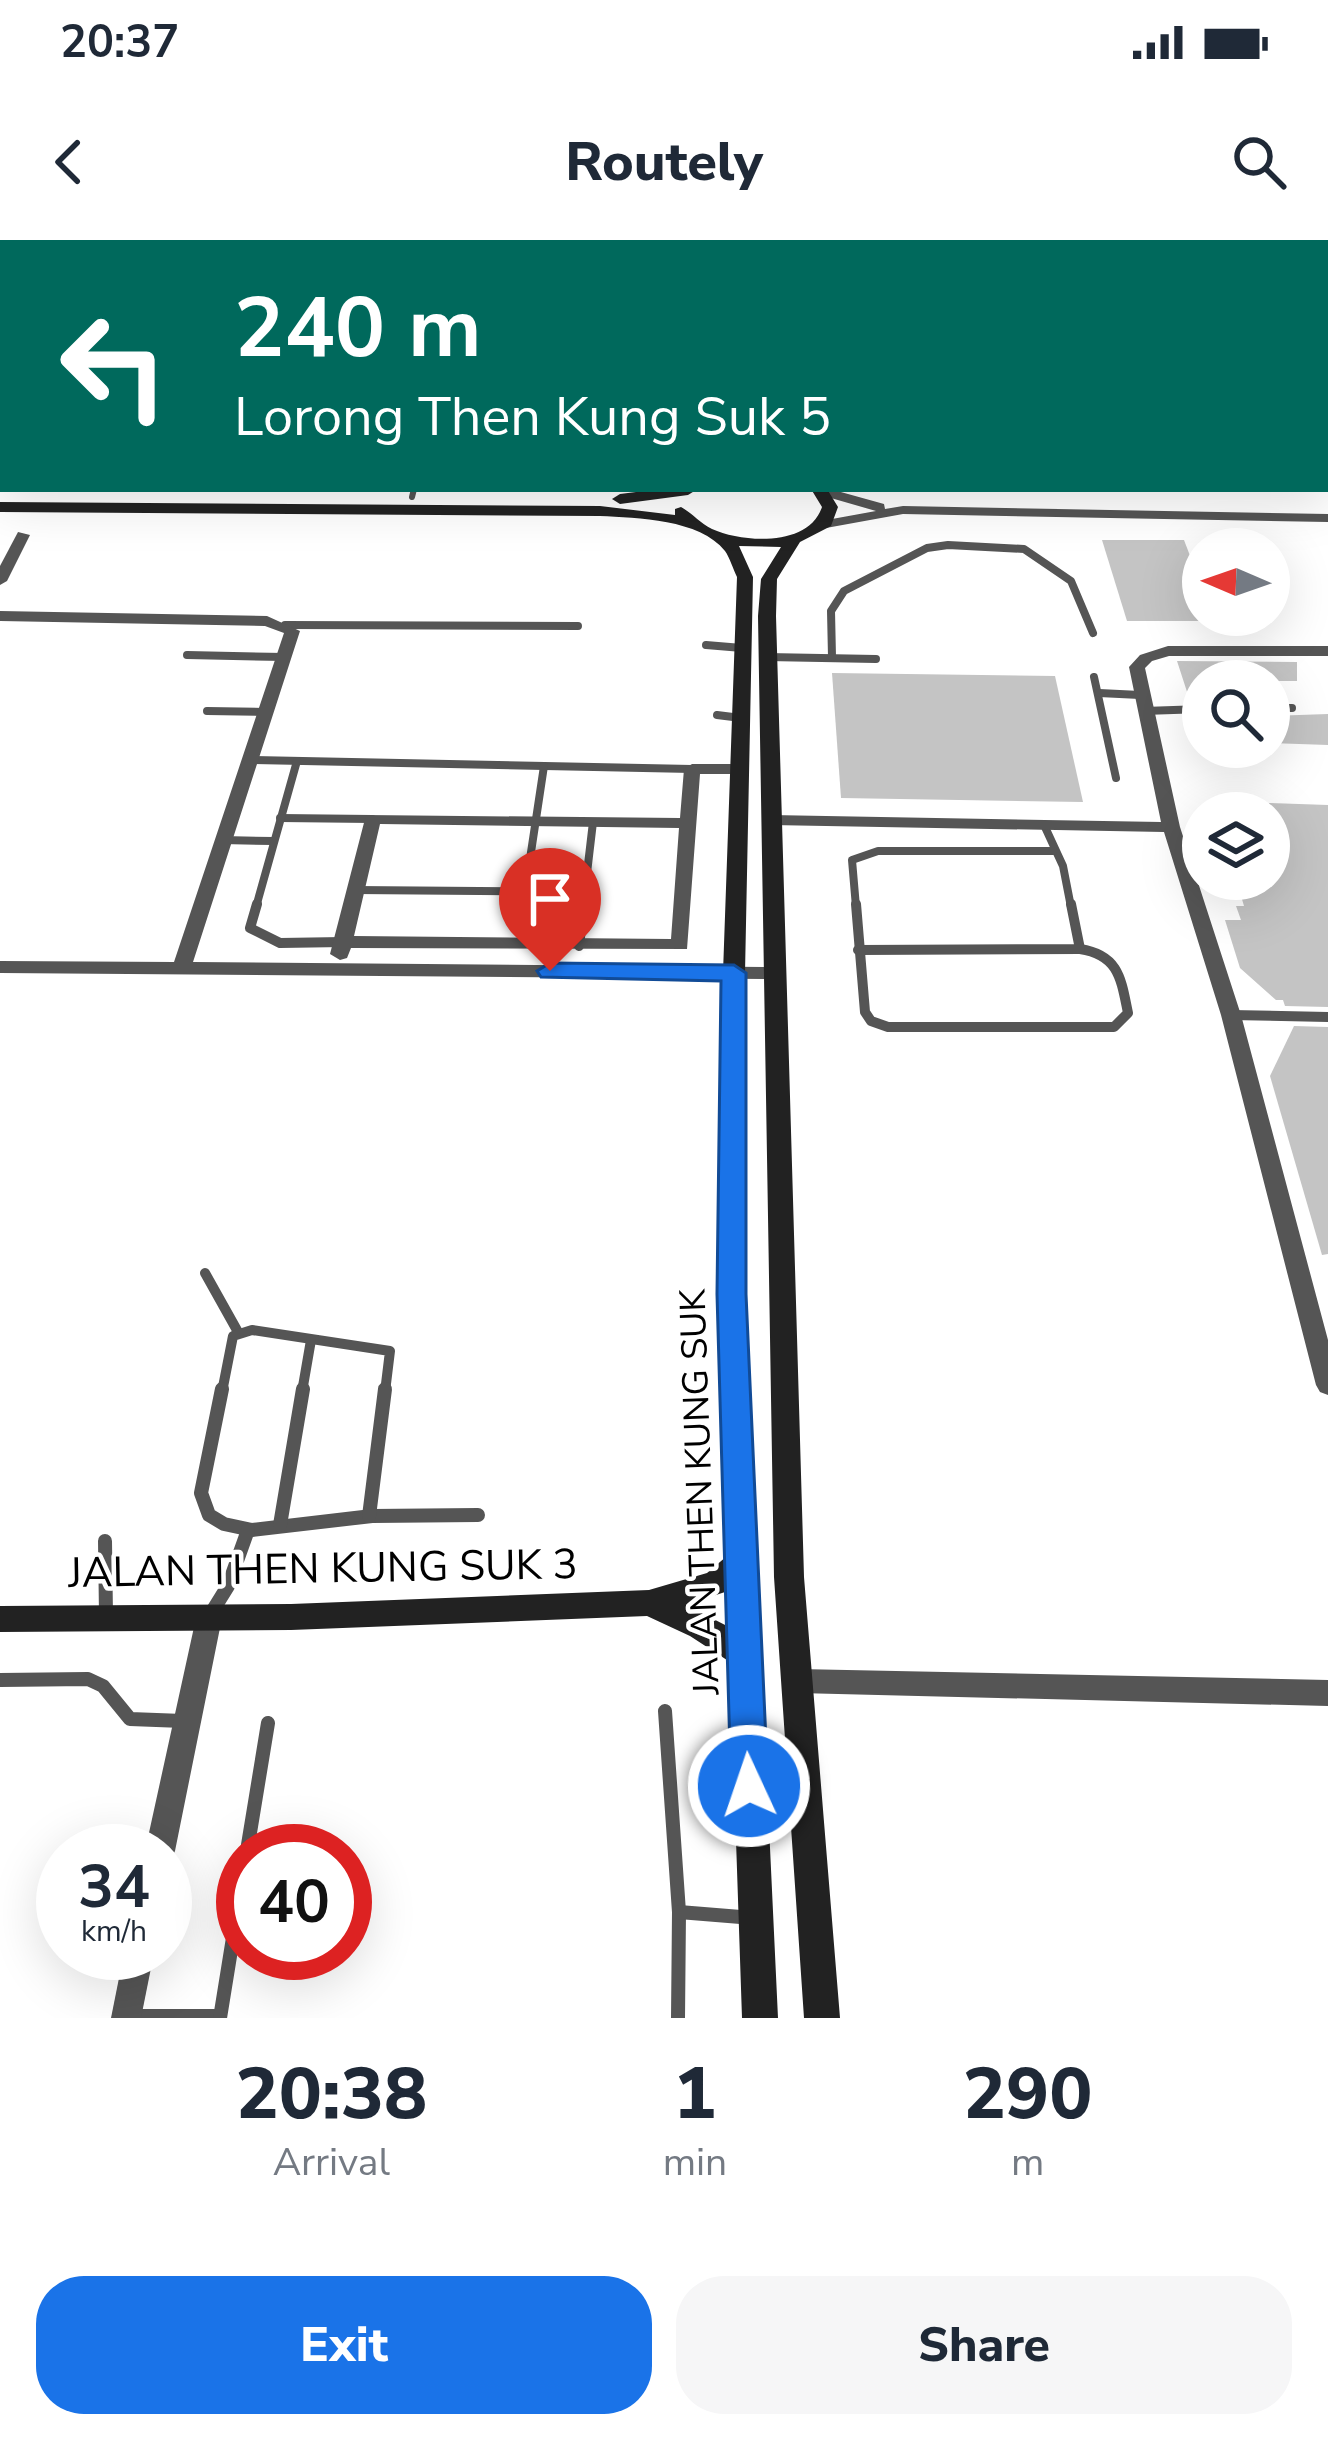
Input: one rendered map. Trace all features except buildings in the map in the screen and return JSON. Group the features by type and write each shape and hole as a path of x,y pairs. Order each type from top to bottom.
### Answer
{"street":[{"path":"206,492 602,500 672,492"},
{"path":"688,492 681,512 688,523"},
{"path":"822,492 832,513 826,524"},
{"path":"829,492 903,510"},
{"path":"0,507 599,511 656,515 688,523 722,540 758,544 793,540 826,524 903,510 1122,507 1328,518"},
{"path":"0,581 23,535"},
{"name":"JALAN THEN KUNG SUK","path":"722,540 733,550 745,577 731,1294 760,2018"},
{"path":"793,540 769,579 772,973 789,1577 822,2018"},
{"path":"0,616 285,625 292,637 182,968"},
{"path":"1328,651 1168,651 1146,658 1137,667 1171,827 1231,1015 1328,1385"},
{"path":"343,942 680,945 692,769 740,769"},
{"path":"336,970 372,819 689,823"},
{"path":"771,820 1171,827"},
{"path":"504,971 508,944"},
{"path":"0,967 772,973"},
{"path":"649,1603 716,1582 741,1562"},
{"path":"649,1603 701,1626 743,1653"},
{"name":"JALAN THEN KUNG SUK 3","path":"0,1619 208,1618 649,1603"},
{"path":"165,1824 208,1618"},
{"path":"798,1681 1328,1693"},
{"path":"126,2017 134,1980"}],"lane":[{"path":"832,657 831,611 844,591 928,548 948,545 1024,549 1071,581 1094,633"},
{"path":"285,625 578,626"},
{"path":"706,645 742,648"},
{"path":"187,655 284,657"},
{"path":"766,657 876,658"},
{"path":"1094,677 1116,778"},
{"path":"1099,693 1182,707"},
{"path":"207,711 265,712"},
{"path":"717,715 741,718"},
{"path":"249,760 692,769"},
{"path":"298,761 249,921 253,934 274,941 343,942"},
{"path":"525,892 544,766"},
{"path":"280,818 372,819"},
{"path":"579,946 593,822"},
{"path":"1045,827 1063,866 1080,949"},
{"path":"222,840 273,841"},
{"path":"858,950 1102,951 1116,961 1128,1013 1114,1027 878,1025 865,1012 861,997 850,866 860,855 1053,851"},
{"path":"356,890 585,892"},
{"path":"1231,1015 1328,1017"},
{"path":"205,1273 238,1332"},
{"path":"369,1516 390,1351 373,1343 238,1332 229,1340 225,1355 201,1493 209,1515 248,1530 369,1516 478,1515"},
{"path":"280,1525 311,1340"},
{"path":"208,1618 228,1586 248,1530"},
{"path":"105,1541 103,1561 112,1588 106,1616"},
{"path":"0,1680 86,1679 106,1690 130,1719 186,1720"},
{"path":"665,1711 679,1912 678,2018"},
{"path":"251,1824 268,1723"},
{"path":"679,1912 756,1919"},
{"path":"126,2017 220,2017 226,1980"}],"route":[{"path":"550,971 734,973 731,1294 749,1786"}]}
